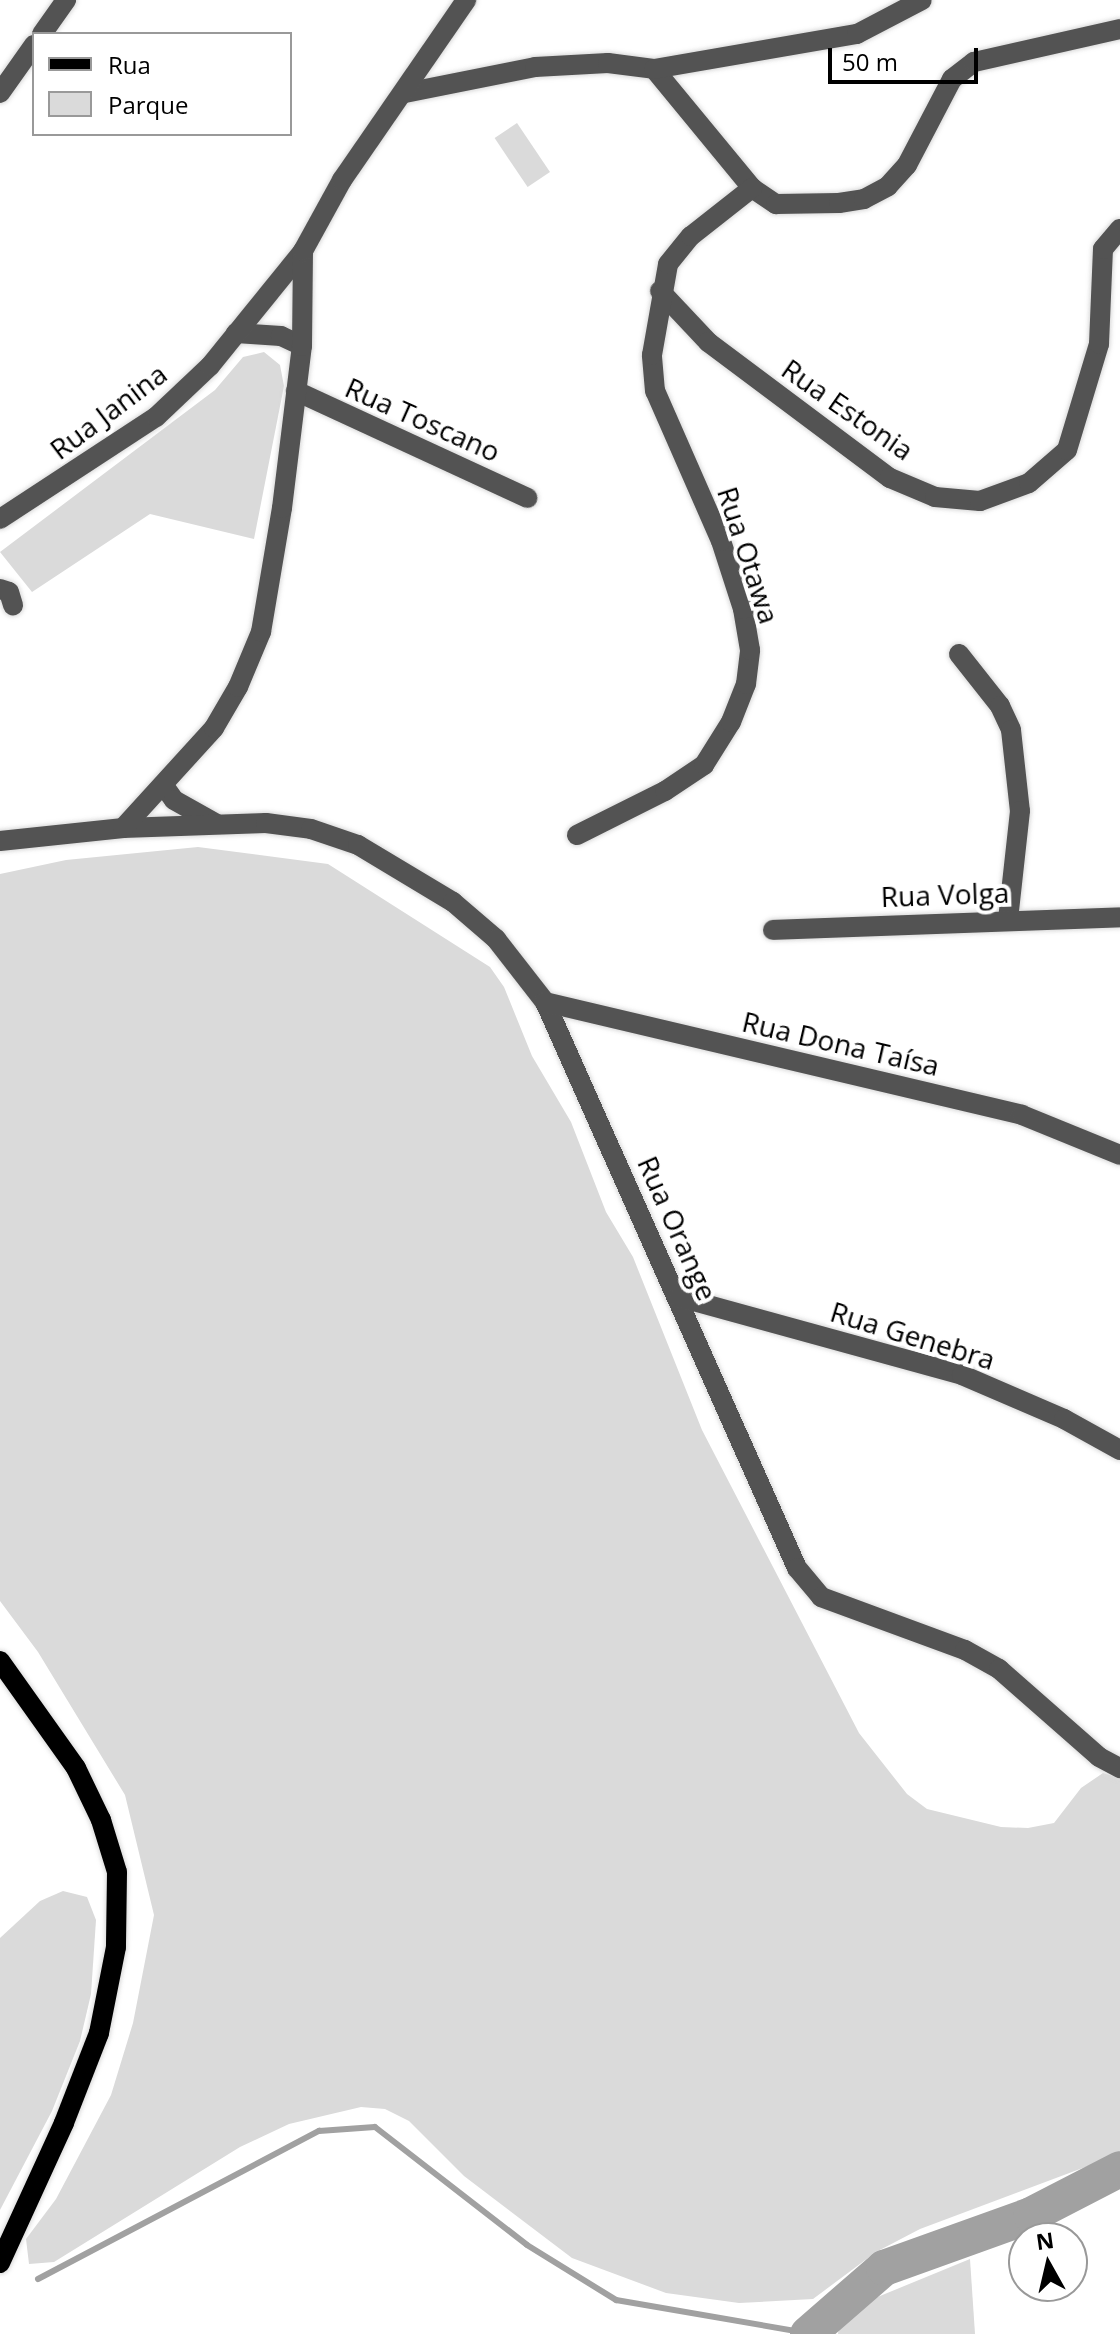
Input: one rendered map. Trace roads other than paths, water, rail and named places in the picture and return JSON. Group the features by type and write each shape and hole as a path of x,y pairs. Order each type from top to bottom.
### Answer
{"main road":[{"path":"0,1661 76,1768 101,1820 117,1872 116,1947 99,2033 0,2263"}],"street":[{"path":"43,32 66,0"},
{"path":"405,93 466,0"},
{"path":"405,93 535,67 608,63 654,69 857,34 922,0"},
{"path":"654,69 752,188 776,204 864,199 888,186 907,165 946,88 974,62 1120,29"},
{"path":"0,93 32,48"},
{"name":"Rua Janina","path":"0,519 156,417 210,366 303,251 342,180 405,93"},
{"name":"Rua Otawa","path":"577,835 665,791 704,765 731,722 746,684 750,650 743,609 721,541 655,391 652,355 660,291 668,264 691,236 752,188"},
{"name":"Rua Estonia","path":"660,291 708,342 890,478 935,497 980,501 1029,483 1067,450 1099,344 1103,249 1120,229"},
{"path":"123,828 214,728 261,632 302,346 303,251"},
{"path":"236,333 258,332 302,346"},
{"name":"Rua Toscano","path":"296,391 528,498"},
{"path":"959,654 1000,706 1011,730 1020,811 1008,919"},
{"path":"164,786 174,800 220,826"},
{"name":"Rua Orange","path":"0,841 123,828 266,823 311,829 358,845 464,911 496,939 545,1002 679,1297 797,1568 821,1597 965,1650 999,1669 1099,1757 1120,1768"},
{"name":"Rua Volga","path":"773,930 1120,917"},
{"name":"Rua Dona Taísa","path":"545,1002 1022,1115 1120,1155"},
{"name":"Rua Genebra","path":"679,1297 962,1375 1064,1419 1120,1450"}],"waterway":[{"path":"38,2279 319,2131 375,2127 527,2245 616,2300 808,2333"},
{"path":"808,2334 884,2268 1031,2215 1120,2169"}]}
